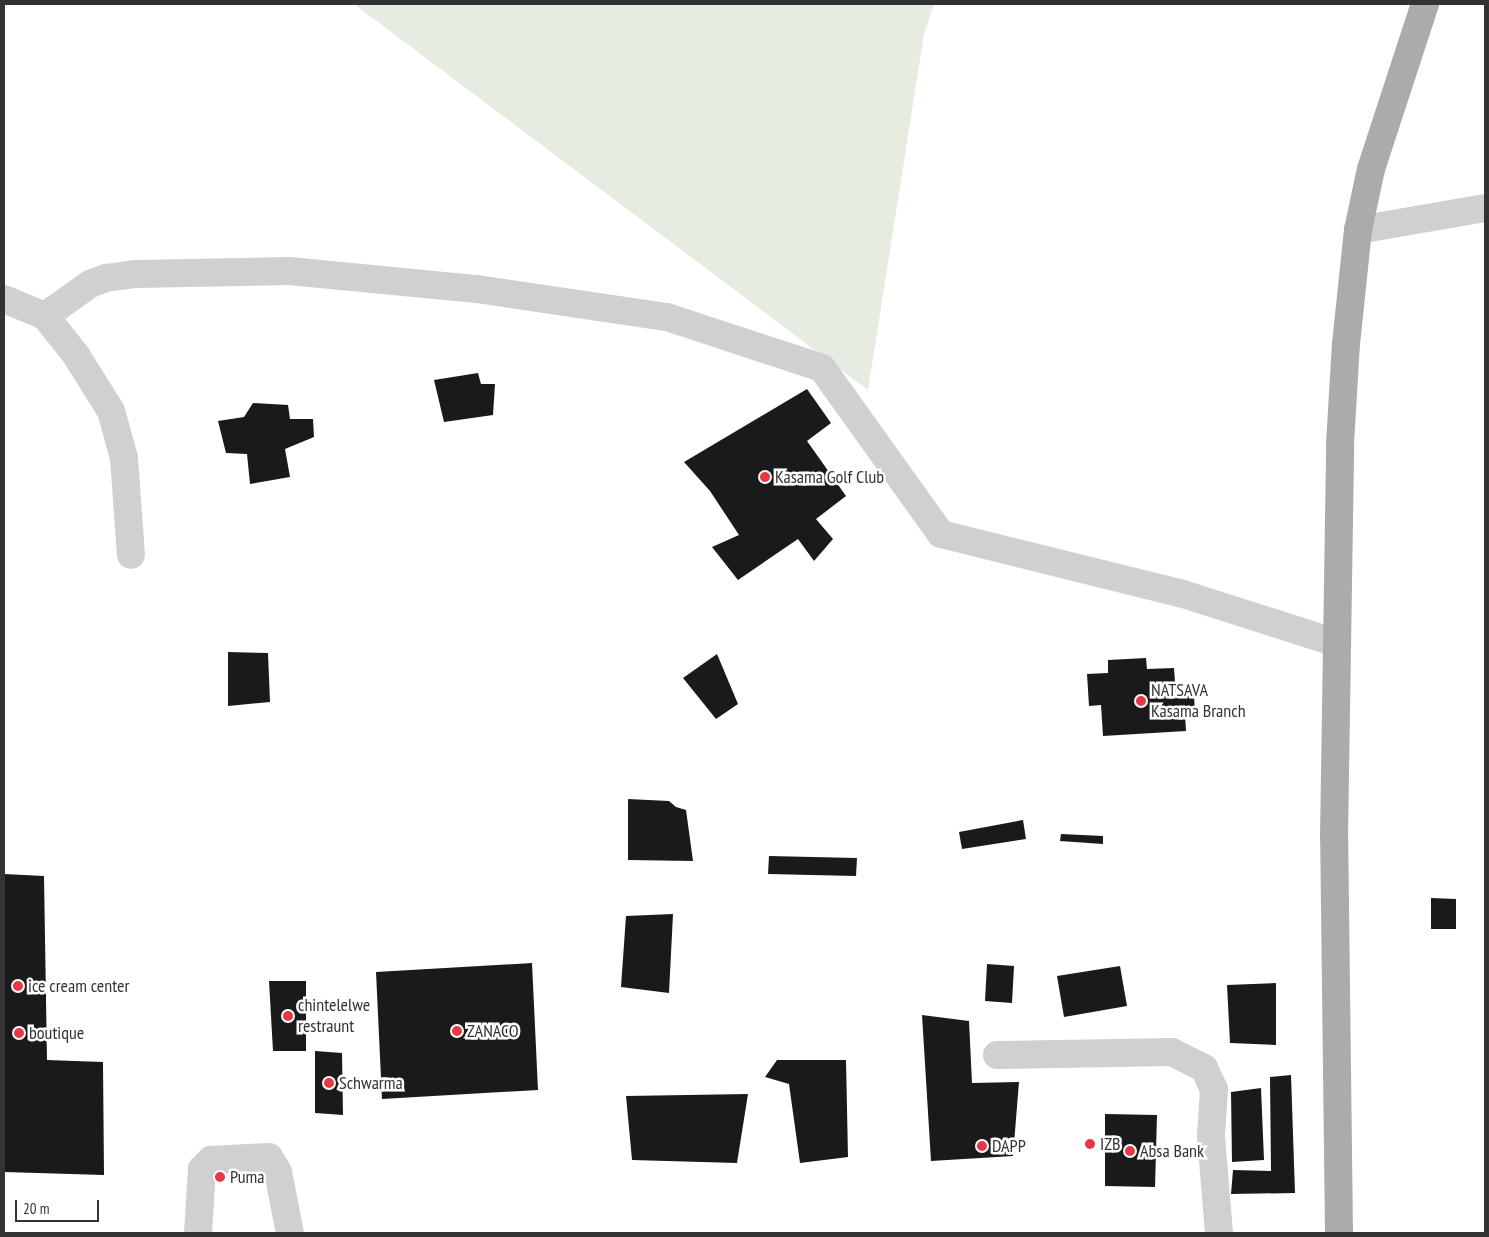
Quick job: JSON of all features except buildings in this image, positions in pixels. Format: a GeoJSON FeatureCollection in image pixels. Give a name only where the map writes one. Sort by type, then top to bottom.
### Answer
{"type":"FeatureCollection","features":[{"type":"Feature","properties":{"kind":"main road"},"geometry":{"type":"LineString","coordinates":[[1339,1233],[1334,838],[1340,444],[1358,230],[1371,169],[1425,4]]}},
{"type":"Feature","properties":{"kind":"street"},"geometry":{"type":"LineString","coordinates":[[1358,230],[1485,208]]}},
{"type":"Feature","properties":{"kind":"street"},"geometry":{"type":"LineString","coordinates":[[45,316],[90,284],[106,278],[136,274],[290,271],[477,289],[667,317],[822,368],[941,534],[1182,594],[1337,643]]}},
{"type":"Feature","properties":{"kind":"street"},"geometry":{"type":"LineString","coordinates":[[4,299],[45,316],[76,355],[111,411],[124,458],[131,555]]}},
{"type":"Feature","properties":{"kind":"street"},"geometry":{"type":"LineString","coordinates":[[997,1055],[1172,1052],[1204,1068],[1214,1089],[1211,1136],[1219,1233]]}},
{"type":"Feature","properties":{"kind":"street"},"geometry":{"type":"LineString","coordinates":[[198,1233],[202,1170],[211,1160],[269,1158],[278,1172],[290,1233]]}},
{"type":"Feature","properties":{"kind":"shaded area"},"geometry":{"type":"Polygon","coordinates":[[[354,4],[934,4],[924,34],[868,390],[354,4]]]}},
{"type":"Feature","properties":{"kind":"place","name":"Kasama Golf Club"},"geometry":{"type":"Point","coordinates":[765,477]}},
{"type":"Feature","properties":{"kind":"place","name":"NATSAVA Kasama Branch"},"geometry":{"type":"Point","coordinates":[1141,701]}},
{"type":"Feature","properties":{"kind":"place","name":"ice cream center"},"geometry":{"type":"Point","coordinates":[18,986]}},
{"type":"Feature","properties":{"kind":"place","name":"chintelelwe restraunt"},"geometry":{"type":"Point","coordinates":[288,1016]}},
{"type":"Feature","properties":{"kind":"place","name":"ZANACO"},"geometry":{"type":"Point","coordinates":[457,1031]}},
{"type":"Feature","properties":{"kind":"place","name":"boutique"},"geometry":{"type":"Point","coordinates":[19,1033]}},
{"type":"Feature","properties":{"kind":"place","name":"Schwarma"},"geometry":{"type":"Point","coordinates":[329,1083]}},
{"type":"Feature","properties":{"kind":"place","name":"IZB"},"geometry":{"type":"Point","coordinates":[1090,1144]}},
{"type":"Feature","properties":{"kind":"place","name":"DAPP"},"geometry":{"type":"Point","coordinates":[982,1146]}},
{"type":"Feature","properties":{"kind":"place","name":"Absa Bank"},"geometry":{"type":"Point","coordinates":[1130,1151]}},
{"type":"Feature","properties":{"kind":"place","name":"Puma"},"geometry":{"type":"Point","coordinates":[220,1177]}}]}
